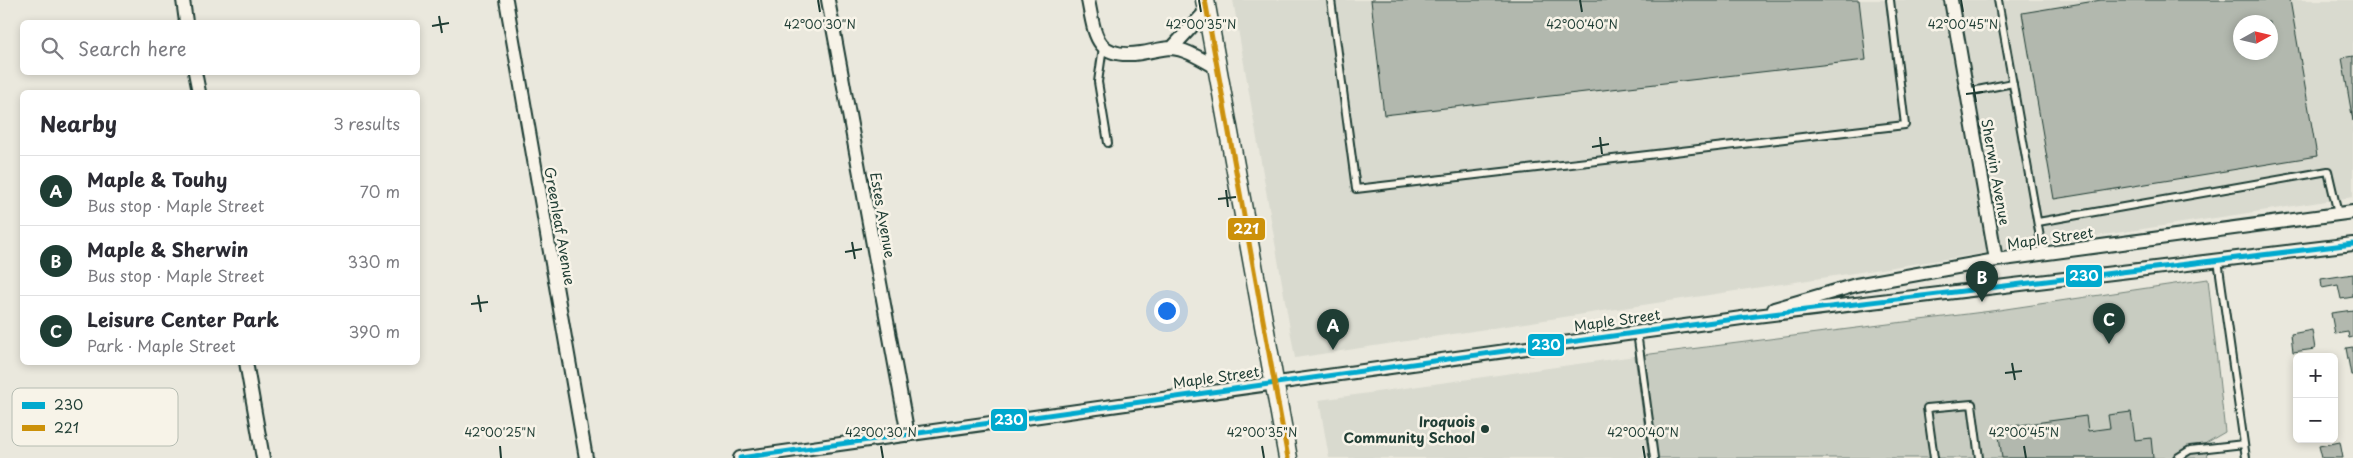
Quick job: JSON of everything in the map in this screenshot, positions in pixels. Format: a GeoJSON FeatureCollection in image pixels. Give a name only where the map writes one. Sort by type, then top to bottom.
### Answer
{"type":"FeatureCollection","features":[{"type":"Feature","properties":{"kind":"main road"},"geometry":{"type":"LineString","coordinates":[[1206,5],[1288,458]]}},
{"type":"Feature","properties":{"kind":"street"},"geometry":{"type":"LineString","coordinates":[[182,0],[186,20]]}},
{"type":"Feature","properties":{"kind":"street","name":"Greenleaf Avenue"},"geometry":{"type":"LineString","coordinates":[[506,0],[586,458]]}},
{"type":"Feature","properties":{"kind":"street","name":"Estes Avenue"},"geometry":{"type":"LineString","coordinates":[[828,0],[908,435]]}},
{"type":"Feature","properties":{"kind":"street"},"geometry":{"type":"LineString","coordinates":[[1088,0],[1096,38],[1110,52],[1130,55],[1172,48],[1192,54],[1218,68]]}},
{"type":"Feature","properties":{"kind":"street","name":"Sherwin Avenue"},"geometry":{"type":"LineString","coordinates":[[1952,0],[1996,260]]}},
{"type":"Feature","properties":{"kind":"street"},"geometry":{"type":"LineString","coordinates":[[1172,48],[1206,5]]}},
{"type":"Feature","properties":{"kind":"street"},"geometry":{"type":"LineString","coordinates":[[196,75],[199,90]]}},
{"type":"Feature","properties":{"kind":"street","name":"Maple Street"},"geometry":{"type":"LineString","coordinates":[[1756,316],[1795,302],[1856,285],[1996,260],[2353,212]]}},
{"type":"Feature","properties":{"kind":"street","name":"Maple Street"},"geometry":{"type":"LineString","coordinates":[[740,458],[781,455],[908,435],[1756,316],[2353,244]]}},
{"type":"Feature","properties":{"kind":"street"},"geometry":{"type":"LineString","coordinates":[[247,365],[263,458]]}},
{"type":"Feature","properties":{"kind":"lane"},"geometry":{"type":"LineString","coordinates":[[1331,0],[1356,189],[1904,125],[1890,0]]}},
{"type":"Feature","properties":{"kind":"lane"},"geometry":{"type":"LineString","coordinates":[[1998,0],[2043,254]]}},
{"type":"Feature","properties":{"kind":"lane"},"geometry":{"type":"LineString","coordinates":[[1103,45],[1098,82],[1108,143]]}},
{"type":"Feature","properties":{"kind":"lane"},"geometry":{"type":"LineString","coordinates":[[1967,92],[2012,83]]}},
{"type":"Feature","properties":{"kind":"lane"},"geometry":{"type":"LineString","coordinates":[[2038,222],[2328,171],[2338,214]]}},
{"type":"Feature","properties":{"kind":"lane"},"geometry":{"type":"LineString","coordinates":[[2218,260],[2246,458]]}},
{"type":"Feature","properties":{"kind":"lane"},"geometry":{"type":"LineString","coordinates":[[1637,332],[1654,458]]}},
{"type":"Feature","properties":{"kind":"lane"},"geometry":{"type":"LineString","coordinates":[[1934,458],[1927,408],[1972,404],[1979,458]]}},
{"type":"Feature","properties":{"kind":"lane"},"geometry":{"type":"LineString","coordinates":[[2177,458],[2190,450],[2244,444]]}},
{"type":"Feature","properties":{"kind":"shaded area"},"geometry":{"type":"Polygon","coordinates":[[[1233,0],[2353,0],[2353,197],[1295,358],[1233,0]]]}},
{"type":"Feature","properties":{"kind":"shaded area"},"geometry":{"type":"Polygon","coordinates":[[[2208,279],[2225,432],[2206,443],[2208,458],[1649,458],[1635,356],[1999,310],[2208,279]]]}},
{"type":"Feature","properties":{"kind":"shaded area","name":"Iroquois Community School"},"geometry":{"type":"Polygon","coordinates":[[[1635,356],[1649,458],[1329,458],[1319,400],[1635,356]]]}},
{"type":"Feature","properties":{"kind":"building"},"geometry":{"type":"Polygon","coordinates":[[[1371,0],[1859,0],[1866,60],[1384,115],[1371,0]]]}},
{"type":"Feature","properties":{"kind":"building"},"geometry":{"type":"Polygon","coordinates":[[[2101,0],[2290,0],[2317,156],[2054,199],[2022,13],[2101,0]]]}},
{"type":"Feature","properties":{"kind":"building"},"geometry":{"type":"Polygon","coordinates":[[[2353,56],[2353,121],[2342,58],[2353,56]]]}},
{"type":"Feature","properties":{"kind":"building"},"geometry":{"type":"Polygon","coordinates":[[[2353,274],[2353,297],[2341,299],[2338,285],[2322,288],[2321,279],[2353,274]]]}},
{"type":"Feature","properties":{"kind":"building"},"geometry":{"type":"Polygon","coordinates":[[[2353,310],[2353,337],[2349,338],[2348,332],[2335,334],[2331,313],[2353,310]]]}},
{"type":"Feature","properties":{"kind":"building"},"geometry":{"type":"Polygon","coordinates":[[[2312,330],[2315,349],[2293,352],[2291,334],[2312,330]]]}},
{"type":"Feature","properties":{"kind":"building"},"geometry":{"type":"Polygon","coordinates":[[[2353,347],[2353,375],[2351,375],[2346,348],[2353,347]]]}},
{"type":"Feature","properties":{"kind":"building"},"geometry":{"type":"Polygon","coordinates":[[[2131,412],[2135,440],[2151,438],[2153,458],[2002,458],[1998,428],[2086,416],[2088,431],[2110,428],[2108,415],[2131,412]]]}},
{"type":"Feature","properties":{"kind":"building"},"geometry":{"type":"Polygon","coordinates":[[[2340,442],[2343,458],[2322,458],[2319,446],[2340,442]]]}},
{"type":"Feature","properties":{"kind":"transit line","name":"221"},"geometry":{"type":"LineString","coordinates":[[1205,0],[1288,458]]}},
{"type":"Feature","properties":{"kind":"transit line","name":"230"},"geometry":{"type":"LineString","coordinates":[[740,458],[1756,316],[2353,244]]}},
{"type":"Feature","properties":{"kind":"place","name":"Maple & Sherwin"},"geometry":{"type":"Point","coordinates":[1982,302]}},
{"type":"Feature","properties":{"kind":"place","name":"Leisure Center Park"},"geometry":{"type":"Point","coordinates":[2109,344]}},
{"type":"Feature","properties":{"kind":"place","name":"Maple & Touhy"},"geometry":{"type":"Point","coordinates":[1333,350]}},
{"type":"Feature","properties":{"kind":"place","name":"Iroquois Community School"},"geometry":{"type":"Point","coordinates":[1485,429]}}]}
